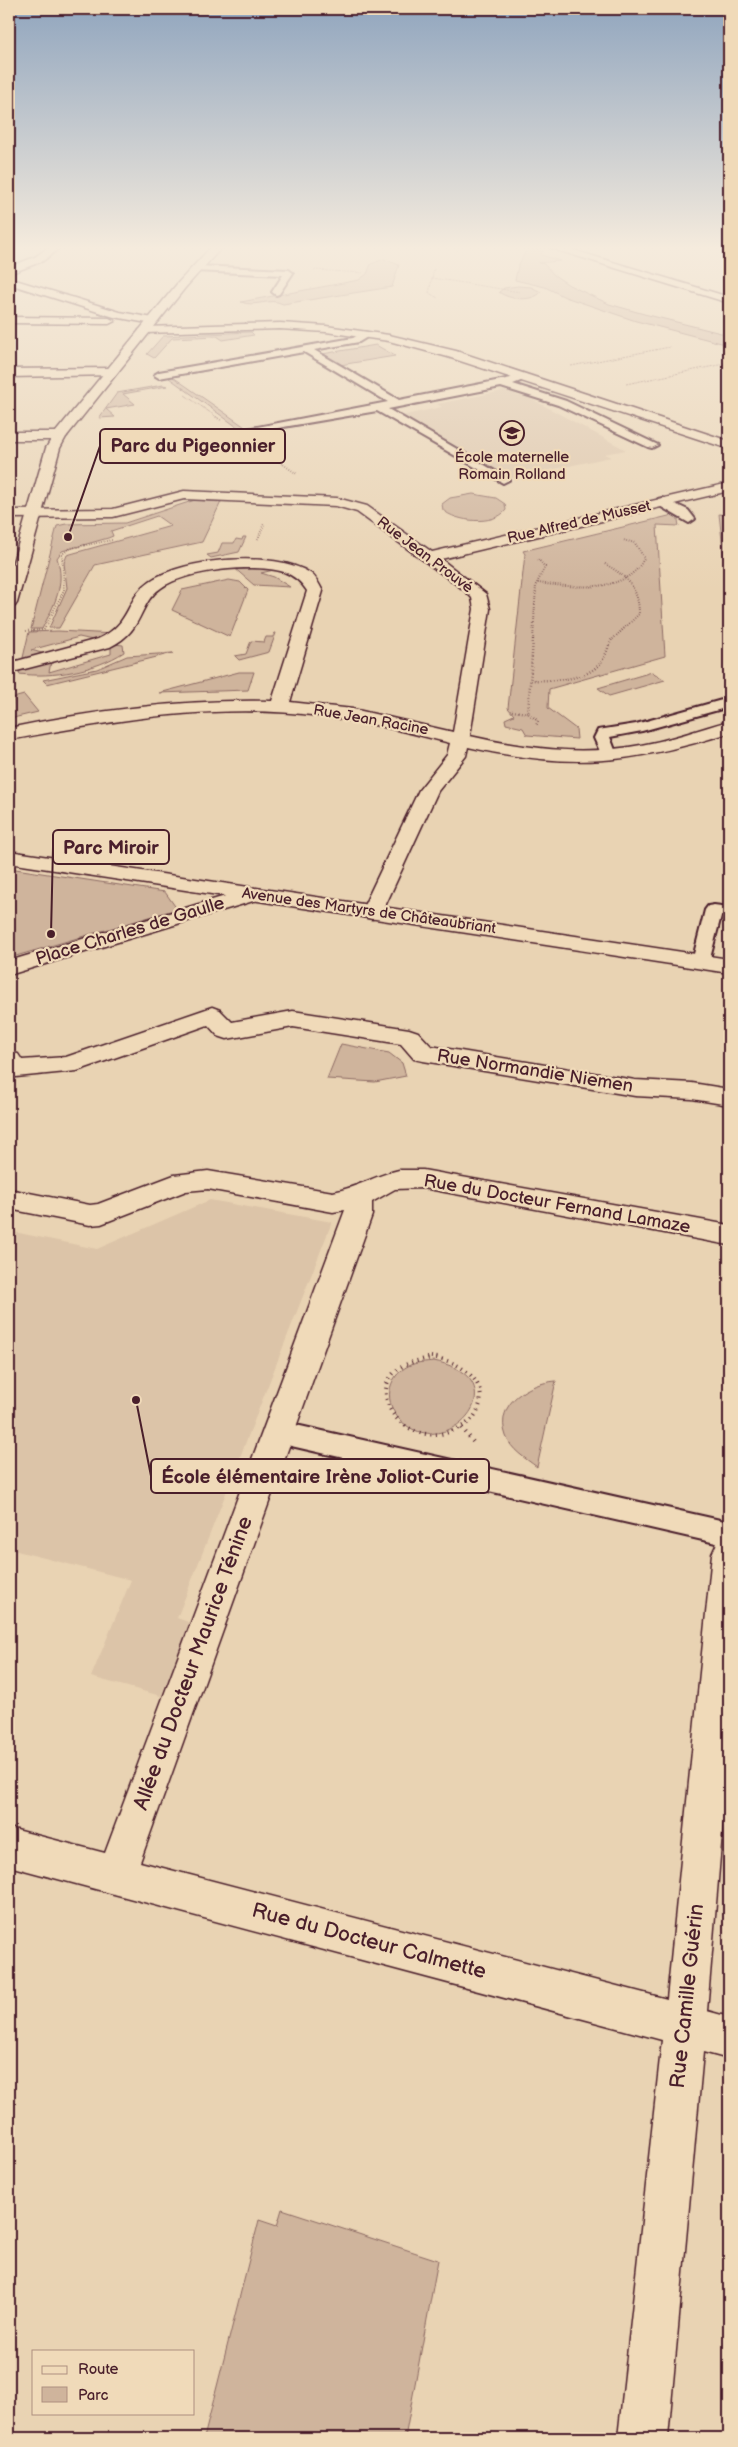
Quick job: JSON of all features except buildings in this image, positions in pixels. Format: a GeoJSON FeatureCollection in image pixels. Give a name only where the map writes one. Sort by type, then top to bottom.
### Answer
{"type":"FeatureCollection","features":[{"type":"Feature","properties":{"kind":"street"},"geometry":{"type":"LineString","coordinates":[[9,603],[53,448],[60,436],[120,361]]}},
{"type":"Feature","properties":{"kind":"street"},"geometry":{"type":"LineString","coordinates":[[472,361],[729,445]]}},
{"type":"Feature","properties":{"kind":"street"},"geometry":{"type":"LineString","coordinates":[[9,373],[111,372]]}},
{"type":"Feature","properties":{"kind":"street"},"geometry":{"type":"LineString","coordinates":[[9,436],[60,436]]}},
{"type":"Feature","properties":{"kind":"street","name":"Rue Alfred de Musset"},"geometry":{"type":"LineString","coordinates":[[430,557],[729,487]]}},
{"type":"Feature","properties":{"kind":"street","name":"Rue Jean Prouvé"},"geometry":{"type":"LineString","coordinates":[[9,514],[113,513],[184,494],[330,500],[362,509],[470,587],[482,603],[461,739],[456,756],[429,790],[372,912]]}},
{"type":"Feature","properties":{"kind":"street"},"geometry":{"type":"LineString","coordinates":[[9,668],[104,643],[119,636],[130,627],[145,595],[164,580],[249,562],[275,565],[297,572],[310,581],[316,591],[279,707]]}},
{"type":"Feature","properties":{"kind":"street","name":"Rue Jean Racine"},"geometry":{"type":"LineString","coordinates":[[9,734],[81,718],[153,709],[202,706],[279,707],[355,715],[497,747],[548,754],[609,756],[647,750],[729,727]]}},
{"type":"Feature","properties":{"kind":"street","name":"Avenue des Martyrs de Châteaubriant"},"geometry":{"type":"LineString","coordinates":[[9,857],[729,966]]}},
{"type":"Feature","properties":{"kind":"street","name":"Place Charles de Gaulle"},"geometry":{"type":"LineString","coordinates":[[9,968],[252,894]]}},
{"type":"Feature","properties":{"kind":"street","name":"Rue Normandie Niemen"},"geometry":{"type":"LineString","coordinates":[[9,1060],[16,1069],[68,1065],[212,1015],[227,1031],[294,1018],[409,1037],[423,1052],[635,1088],[729,1097]]}},
{"type":"Feature","properties":{"kind":"street","name":"Rue du Docteur Fernand Lamaze"},"geometry":{"type":"LineString","coordinates":[[9,1199],[81,1214],[101,1214],[183,1182],[208,1180],[321,1201],[343,1201],[359,1197],[387,1182],[399,1179],[423,1178],[729,1235]]}},
{"type":"Feature","properties":{"kind":"street","name":"Allée du Docteur Maurice Ténine"},"geometry":{"type":"LineString","coordinates":[[116,1875],[358,1215],[359,1197]]}},
{"type":"Feature","properties":{"kind":"street","name":"Rue Camille Guérin"},"geometry":{"type":"LineString","coordinates":[[643,2438],[685,2025],[729,1554]]}},
{"type":"Feature","properties":{"kind":"street","name":"Rue du Docteur Calmette"},"geometry":{"type":"LineString","coordinates":[[9,1847],[729,2038]]}},
{"type":"Feature","properties":{"kind":"lane"},"geometry":{"type":"LineString","coordinates":[[159,375],[237,361]]}},
{"type":"Feature","properties":{"kind":"lane"},"geometry":{"type":"LineString","coordinates":[[326,361],[398,404]]}},
{"type":"Feature","properties":{"kind":"lane"},"geometry":{"type":"LineString","coordinates":[[241,433],[501,384],[522,377]]}},
{"type":"Feature","properties":{"kind":"lane"},"geometry":{"type":"LineString","coordinates":[[501,384],[562,403],[652,444]]}},
{"type":"Feature","properties":{"kind":"lane"},"geometry":{"type":"LineString","coordinates":[[378,407],[503,480]]}},
{"type":"Feature","properties":{"kind":"lane"},"geometry":{"type":"LineString","coordinates":[[662,502],[684,514],[689,519]]}},
{"type":"Feature","properties":{"kind":"lane"},"geometry":{"type":"LineString","coordinates":[[609,756],[602,738],[603,733],[637,728],[729,702]]}},
{"type":"Feature","properties":{"kind":"lane"},"geometry":{"type":"LineString","coordinates":[[701,962],[714,910],[729,912]]}},
{"type":"Feature","properties":{"kind":"lane"},"geometry":{"type":"LineString","coordinates":[[278,1432],[729,1534]]}},
{"type":"Feature","properties":{"kind":"path"},"geometry":{"type":"LineString","coordinates":[[570,366],[594,361]]}},
{"type":"Feature","properties":{"kind":"path"},"geometry":{"type":"LineString","coordinates":[[619,385],[729,363]]}},
{"type":"Feature","properties":{"kind":"path"},"geometry":{"type":"LineString","coordinates":[[249,562],[266,520]]}},
{"type":"Feature","properties":{"kind":"path"},"geometry":{"type":"LineString","coordinates":[[44,630],[64,590],[62,554],[71,548],[94,545],[114,539]]}},
{"type":"Feature","properties":{"kind":"path"},"geometry":{"type":"LineString","coordinates":[[538,582],[589,586],[627,578],[639,570],[644,558],[635,543],[628,540],[619,541]]}},
{"type":"Feature","properties":{"kind":"path"},"geometry":{"type":"LineString","coordinates":[[528,713],[538,582],[544,567],[534,554]]}},
{"type":"Feature","properties":{"kind":"path"},"geometry":{"type":"LineString","coordinates":[[530,680],[553,681],[571,677],[601,662],[610,641],[639,614],[640,595],[627,578],[606,564]]}},
{"type":"Feature","properties":{"kind":"path"},"geometry":{"type":"LineString","coordinates":[[512,711],[528,713],[538,721],[533,728]]}},
{"type":"Feature","properties":{"kind":"path"},"geometry":{"type":"LineString","coordinates":[[431,1357],[447,1359],[461,1365],[472,1375],[479,1387],[481,1400],[478,1412],[470,1422],[458,1431],[444,1435],[412,1432],[390,1414],[385,1401],[386,1388],[391,1375],[415,1359],[431,1357]]}},
{"type":"Feature","properties":{"kind":"shaded area","name":"École maternelle Romain Rolland"},"geometry":{"type":"Polygon","coordinates":[[[508,390],[518,396],[526,396],[626,450],[604,454],[611,457],[508,479],[401,416],[442,407],[437,404],[508,390]]]}},
{"type":"Feature","properties":{"kind":"shaded area"},"geometry":{"type":"Polygon","coordinates":[[[210,1200],[332,1222],[177,1618],[191,1623],[161,1696],[91,1677],[131,1580],[9,1549],[9,1231],[97,1249],[210,1200]]]}},
{"type":"Feature","properties":{"kind":"green space"},"geometry":{"type":"Polygon","coordinates":[[[259,361],[173,377],[248,429],[240,429],[169,378],[173,375],[259,361]]]}},
{"type":"Feature","properties":{"kind":"green space"},"geometry":{"type":"Polygon","coordinates":[[[334,361],[363,361],[340,365],[334,361]]]}},
{"type":"Feature","properties":{"kind":"green space"},"geometry":{"type":"Polygon","coordinates":[[[163,385],[167,386],[123,394],[135,404],[106,409],[115,417],[99,418],[117,393],[163,385]]]}},
{"type":"Feature","properties":{"kind":"green space"},"geometry":{"type":"Polygon","coordinates":[[[473,494],[496,498],[505,504],[506,510],[493,518],[475,520],[457,517],[443,510],[442,504],[450,498],[473,494]]]}},
{"type":"Feature","properties":{"kind":"green space"},"geometry":{"type":"Polygon","coordinates":[[[195,500],[221,502],[202,542],[95,565],[59,628],[49,628],[67,588],[64,563],[67,555],[171,526],[157,516],[111,531],[113,536],[108,538],[62,551],[57,558],[60,577],[54,603],[42,629],[31,629],[57,526],[66,524],[125,523],[195,500]]]}},
{"type":"Feature","properties":{"kind":"green space"},"geometry":{"type":"Polygon","coordinates":[[[677,514],[679,526],[657,525],[665,656],[549,689],[548,708],[576,729],[577,739],[527,735],[523,728],[506,724],[505,719],[514,715],[508,708],[525,554],[523,551],[677,514]]]}},
{"type":"Feature","properties":{"kind":"green space"},"geometry":{"type":"Polygon","coordinates":[[[719,514],[724,515],[729,560],[724,558],[719,514]]]}},
{"type":"Feature","properties":{"kind":"green space"},"geometry":{"type":"Polygon","coordinates":[[[243,537],[246,537],[239,552],[211,558],[207,555],[218,553],[222,543],[234,543],[236,539],[242,540],[243,537]]]}},
{"type":"Feature","properties":{"kind":"green space"},"geometry":{"type":"Polygon","coordinates":[[[233,567],[278,569],[261,573],[274,577],[290,587],[254,585],[233,567]]]}},
{"type":"Feature","properties":{"kind":"green space"},"geometry":{"type":"Polygon","coordinates":[[[229,580],[240,582],[248,590],[230,637],[172,610],[182,590],[229,580]]]}},
{"type":"Feature","properties":{"kind":"green space"},"geometry":{"type":"Polygon","coordinates":[[[58,631],[114,634],[97,641],[79,637],[31,650],[49,655],[22,662],[29,632],[58,631]]]}},
{"type":"Feature","properties":{"kind":"green space"},"geometry":{"type":"Polygon","coordinates":[[[274,633],[276,633],[269,652],[239,660],[235,656],[246,654],[251,641],[264,642],[266,637],[273,637],[274,633]]]}},
{"type":"Feature","properties":{"kind":"green space"},"geometry":{"type":"Polygon","coordinates":[[[111,645],[123,645],[124,652],[100,664],[60,674],[19,674],[20,670],[51,662],[49,672],[111,654],[111,645]]]}},
{"type":"Feature","properties":{"kind":"green space"},"geometry":{"type":"Polygon","coordinates":[[[173,653],[47,684],[43,680],[97,669],[127,656],[173,653]]]}},
{"type":"Feature","properties":{"kind":"green space"},"geometry":{"type":"Polygon","coordinates":[[[239,672],[254,672],[248,690],[159,693],[239,672]]]}},
{"type":"Feature","properties":{"kind":"green space"},"geometry":{"type":"Polygon","coordinates":[[[652,672],[665,680],[609,696],[598,688],[652,672]]]}},
{"type":"Feature","properties":{"kind":"green space"},"geometry":{"type":"Polygon","coordinates":[[[24,695],[38,712],[9,719],[13,698],[24,695]]]}},
{"type":"Feature","properties":{"kind":"green space"},"geometry":{"type":"Polygon","coordinates":[[[9,868],[165,892],[177,909],[9,958],[9,868]]]}},
{"type":"Feature","properties":{"kind":"green space"},"geometry":{"type":"Polygon","coordinates":[[[341,1044],[389,1053],[402,1063],[406,1076],[375,1082],[327,1079],[341,1044]]]}},
{"type":"Feature","properties":{"kind":"green space"},"geometry":{"type":"Polygon","coordinates":[[[434,1361],[460,1371],[473,1385],[475,1400],[468,1415],[455,1427],[437,1433],[418,1431],[400,1420],[391,1406],[390,1399],[392,1384],[395,1377],[401,1371],[408,1366],[434,1361]]]}},
{"type":"Feature","properties":{"kind":"green space"},"geometry":{"type":"Polygon","coordinates":[[[556,1381],[537,1467],[519,1453],[508,1441],[504,1424],[505,1414],[509,1405],[525,1391],[535,1386],[556,1381]]]}},
{"type":"Feature","properties":{"kind":"green space"},"geometry":{"type":"Polygon","coordinates":[[[282,2209],[438,2260],[405,2438],[204,2438],[259,2220],[277,2226],[282,2209]]]}},
{"type":"Feature","properties":{"kind":"place","name":"École maternelle Romain Rolland"},"geometry":{"type":"Point","coordinates":[512,433]}},
{"type":"Feature","properties":{"kind":"place","name":"Parc du Pigeonnier"},"geometry":{"type":"Point","coordinates":[68,537]}},
{"type":"Feature","properties":{"kind":"place","name":"Parc Miroir"},"geometry":{"type":"Point","coordinates":[51,934]}},
{"type":"Feature","properties":{"kind":"place","name":"École élémentaire Irène Joliot-Curie"},"geometry":{"type":"Point","coordinates":[136,1400]}}]}
